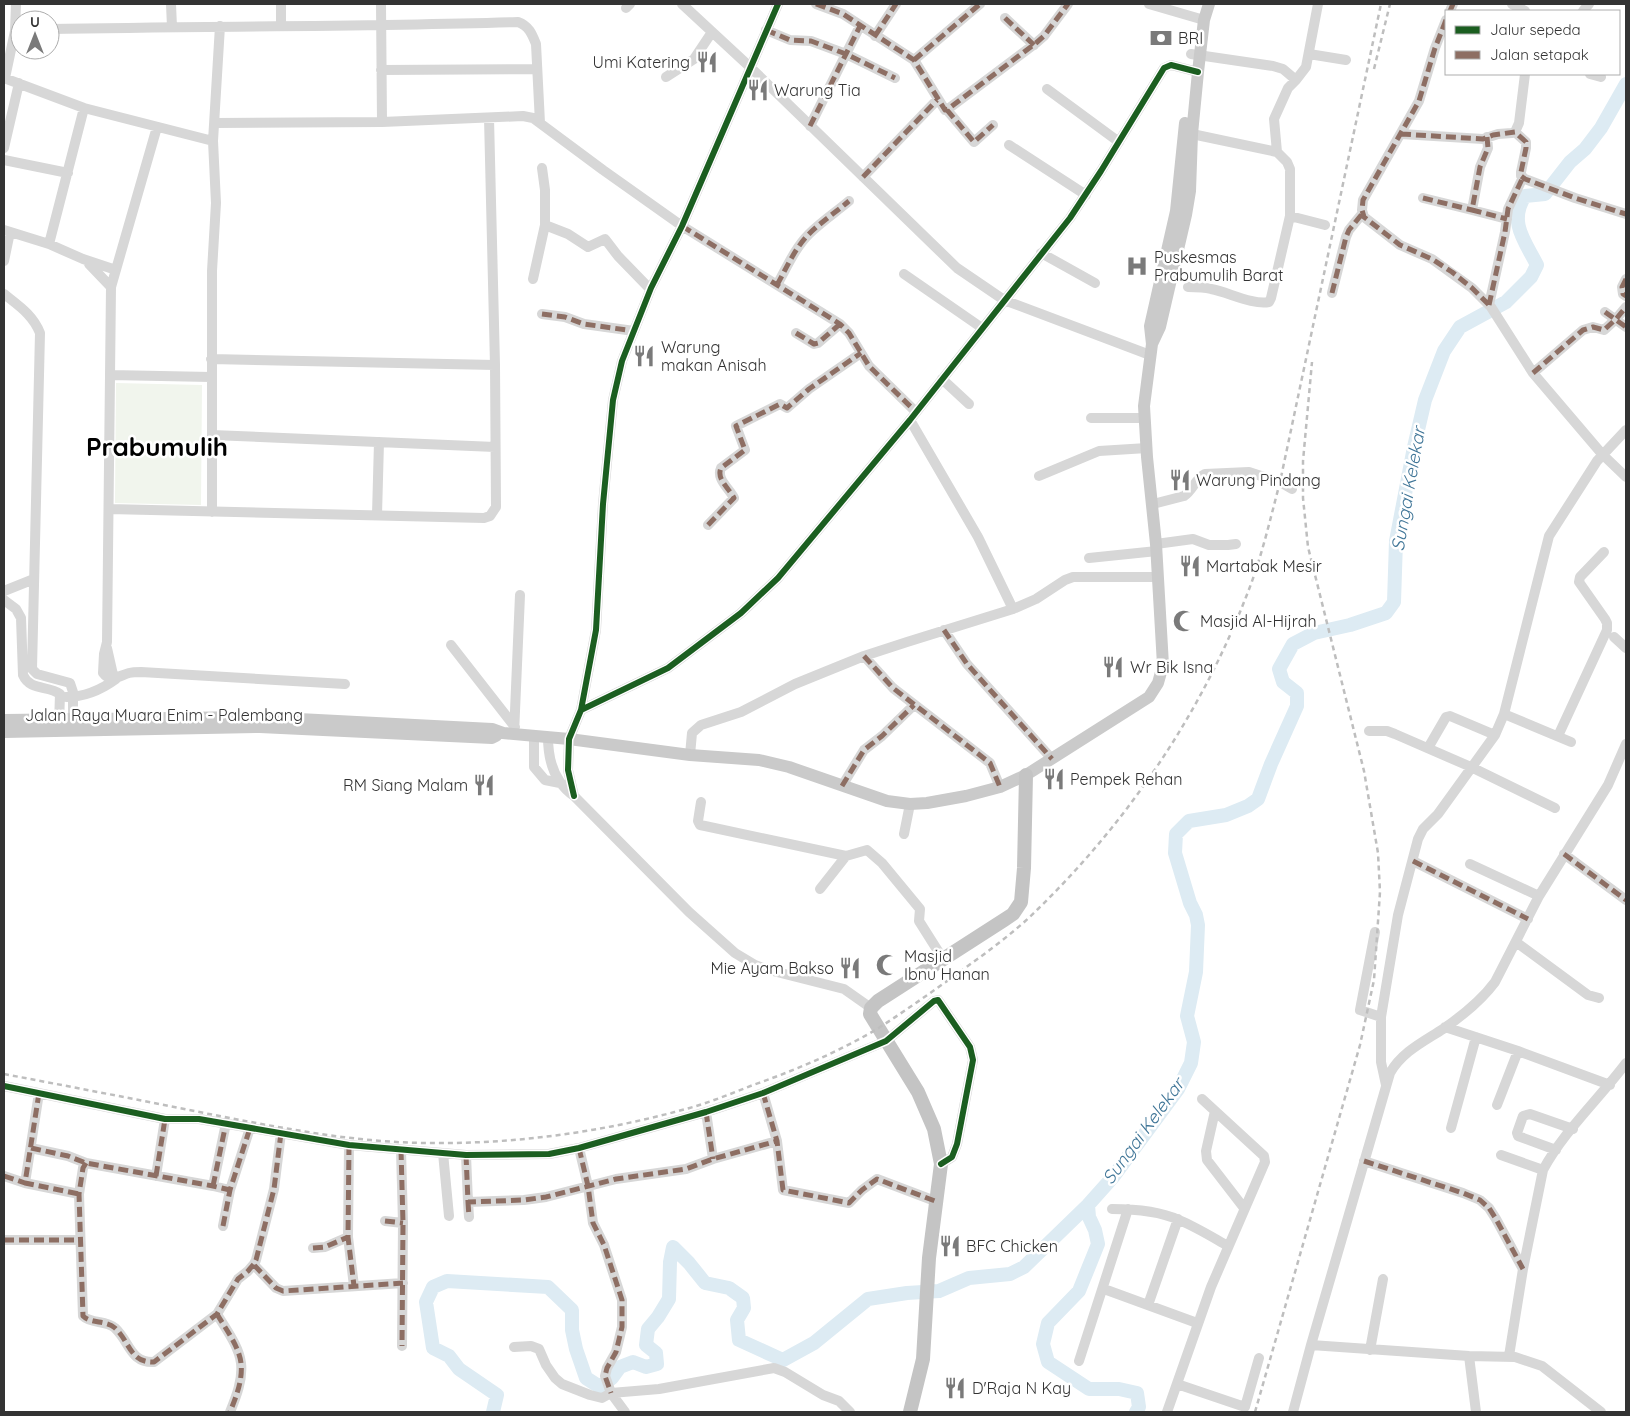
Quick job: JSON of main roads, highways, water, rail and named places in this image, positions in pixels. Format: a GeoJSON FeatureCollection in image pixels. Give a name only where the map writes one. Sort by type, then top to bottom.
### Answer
{"type":"FeatureCollection","features":[{"type":"Feature","properties":{"kind":"highway"},"geometry":{"type":"LineString","coordinates":[[914,1409],[923,1359],[927,1283],[935,1201],[941,1164],[934,1129],[918,1092],[870,1014],[871,1008],[1013,914],[1021,902],[1024,868],[1026,775]]}},
{"type":"Feature","properties":{"kind":"main road","name":"Jalan Raya Muara Enim - Palembang"},"geometry":{"type":"LineString","coordinates":[[4,732],[73,725],[260,727],[492,738],[510,732],[690,755],[759,760],[789,767],[887,801],[910,804],[966,796],[1000,787],[1026,775],[1149,697],[1155,690],[1163,665],[1145,396],[1151,350],[1160,327],[1190,192],[1188,135],[1200,4]]}},
{"type":"Feature","properties":{"kind":"main road","name":"Jalan Raya Muara Enim - Palembang"},"geometry":{"type":"LineString","coordinates":[[1200,19],[1209,4]]}},
{"type":"Feature","properties":{"kind":"main road","name":"Jalan Raya Muara Enim - Palembang"},"geometry":{"type":"LineString","coordinates":[[4,720],[58,726]]}},
{"type":"Feature","properties":{"kind":"waterway","name":"Sungai Kelekar"},"geometry":{"type":"LineString","coordinates":[[493,1412],[497,1395],[459,1369],[449,1356],[433,1348],[426,1302],[433,1287],[447,1281],[548,1287],[572,1310],[572,1330],[586,1378],[600,1387],[612,1378],[620,1367],[633,1362],[646,1367],[657,1364],[656,1353],[646,1345],[648,1329],[669,1299],[670,1262],[673,1247],[705,1283],[729,1288],[743,1298],[744,1308],[737,1320],[739,1340],[783,1360],[814,1343],[868,1299],[907,1293],[939,1291],[969,1278],[1010,1274],[1024,1267],[1088,1205],[1113,1177],[1178,1089],[1191,1063],[1194,1042],[1187,1016],[1196,972],[1198,925],[1175,853],[1176,834],[1189,821],[1226,815],[1248,806],[1258,799],[1271,764],[1297,706],[1297,693],[1283,682],[1279,669],[1293,644],[1314,633],[1350,625],[1386,613],[1394,602],[1396,541],[1414,447],[1425,400],[1444,351],[1460,327],[1506,302],[1531,277],[1537,265],[1520,231],[1518,223],[1520,205],[1525,196],[1545,194],[1570,162],[1585,149],[1601,128],[1626,84]]}},
{"type":"Feature","properties":{"kind":"waterway"},"geometry":{"type":"LineString","coordinates":[[1088,1205],[1089,1217],[1095,1230],[1098,1244],[1079,1291],[1048,1323],[1043,1344],[1048,1362],[1089,1389],[1119,1389],[1137,1393],[1139,1407],[1136,1412]]}},
{"type":"Feature","properties":{"kind":"railway"},"geometry":{"type":"LineString","coordinates":[[4,1074],[347,1138],[403,1142],[464,1143],[564,1134],[629,1123],[693,1107],[801,1067],[877,1029],[996,946],[1028,919],[1071,875],[1131,803],[1184,724],[1207,683],[1228,641],[1246,597],[1261,554],[1280,482],[1381,4]]}},
{"type":"Feature","properties":{"kind":"railway"},"geometry":{"type":"LineString","coordinates":[[1374,69],[1390,4]]}},
{"type":"Feature","properties":{"kind":"railway"},"geometry":{"type":"LineString","coordinates":[[1255,1412],[1360,1045],[1374,980],[1380,892],[1378,853],[1364,771],[1308,547],[1303,498],[1303,461],[1312,362]]}},
{"type":"Feature","properties":{"kind":"place","name":"BRI"},"geometry":{"type":"Point","coordinates":[1161,38]}},
{"type":"Feature","properties":{"kind":"place","name":"Umi Katering"},"geometry":{"type":"Point","coordinates":[707,62]}},
{"type":"Feature","properties":{"kind":"place","name":"Warung Tia"},"geometry":{"type":"Point","coordinates":[758,90]}},
{"type":"Feature","properties":{"kind":"place","name":"Puskesmas Prabumulih Barat"},"geometry":{"type":"Point","coordinates":[1137,266]}},
{"type":"Feature","properties":{"kind":"place","name":"Warung makan Anisah"},"geometry":{"type":"Point","coordinates":[644,356]}},
{"type":"Feature","properties":{"kind":"place","name":"Warung Pindang"},"geometry":{"type":"Point","coordinates":[1180,480]}},
{"type":"Feature","properties":{"kind":"place","name":"Martabak Mesir"},"geometry":{"type":"Point","coordinates":[1190,566]}},
{"type":"Feature","properties":{"kind":"place","name":"Masjid Al-Hijrah"},"geometry":{"type":"Point","coordinates":[1184,621]}},
{"type":"Feature","properties":{"kind":"place","name":"Wr Bik Isna"},"geometry":{"type":"Point","coordinates":[1113,667]}},
{"type":"Feature","properties":{"kind":"place","name":"Pempek Rehan"},"geometry":{"type":"Point","coordinates":[1054,779]}},
{"type":"Feature","properties":{"kind":"place","name":"RM Siang Malam"},"geometry":{"type":"Point","coordinates":[484,785]}},
{"type":"Feature","properties":{"kind":"place","name":"Masjid Ibnu Hanan"},"geometry":{"type":"Point","coordinates":[887,965]}},
{"type":"Feature","properties":{"kind":"place","name":"Mie Ayam Bakso"},"geometry":{"type":"Point","coordinates":[850,968]}},
{"type":"Feature","properties":{"kind":"place","name":"BFC Chicken"},"geometry":{"type":"Point","coordinates":[950,1246]}},
{"type":"Feature","properties":{"kind":"place","name":"D'Raja N Kay"},"geometry":{"type":"Point","coordinates":[955,1388]}},
{"type":"Feature","properties":{"kind":"district","name":"Prabumulih"},"geometry":{"type":"Point","coordinates":[157,446]}}]}
